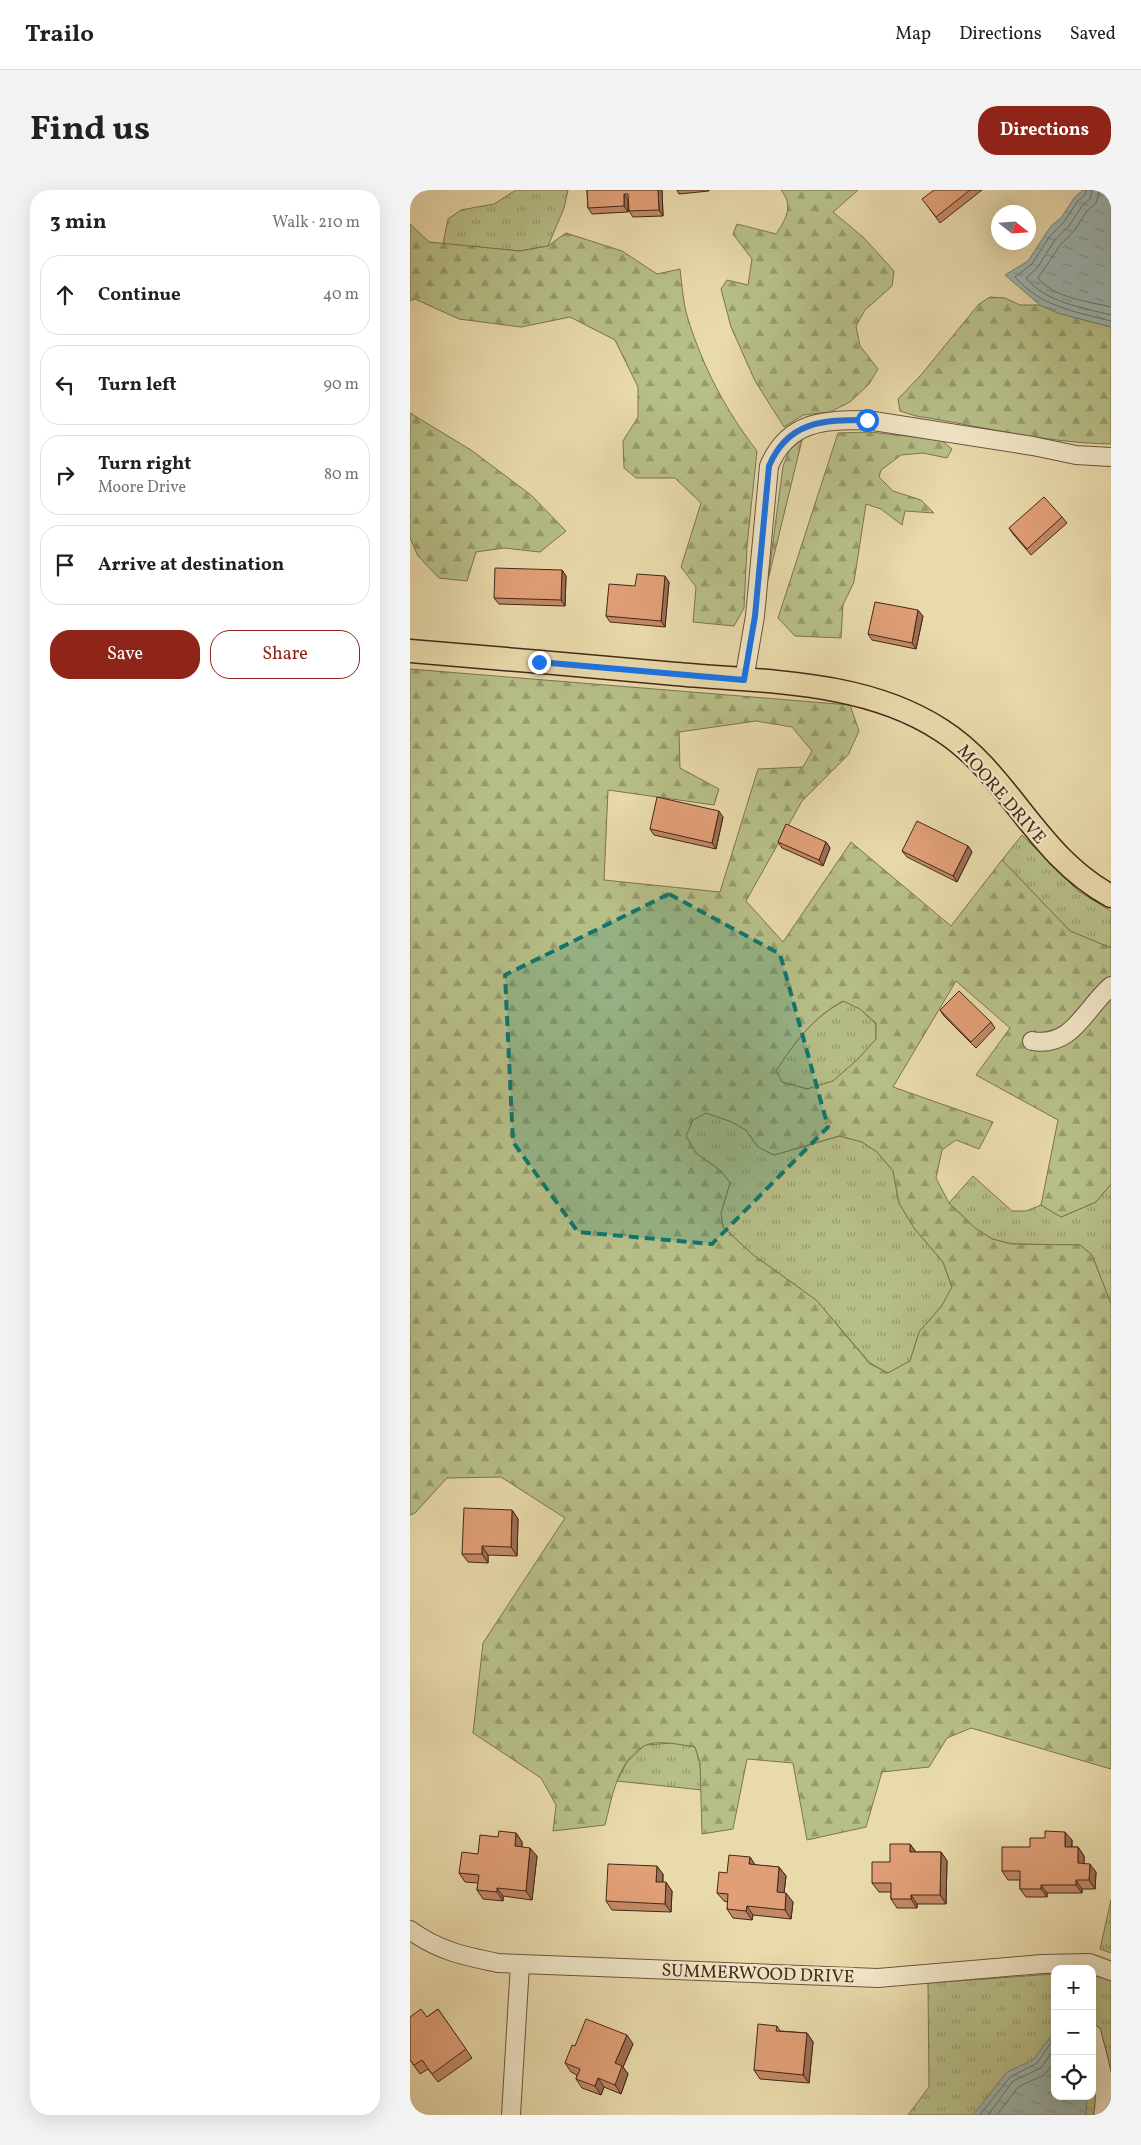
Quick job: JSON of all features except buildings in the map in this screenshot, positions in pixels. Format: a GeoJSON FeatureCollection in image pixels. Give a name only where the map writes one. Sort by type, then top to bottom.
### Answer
{"type":"FeatureCollection","features":[{"type":"Feature","properties":{"kind":"main road","name":"MOORE DRIVE"},"geometry":{"type":"LineString","coordinates":[[410,651],[744,680],[858,694],[888,702],[916,714],[943,731],[967,750],[985,768],[1051,849],[1074,871],[1111,896]]}},
{"type":"Feature","properties":{"kind":"street"},"geometry":{"type":"LineString","coordinates":[[744,680],[755,616],[769,466],[775,452],[783,441],[798,430],[812,424],[843,420],[867,420],[975,436],[1076,455],[1111,457]]}},
{"type":"Feature","properties":{"kind":"street"},"geometry":{"type":"LineString","coordinates":[[1032,1041],[1052,1041],[1065,1036],[1074,1029],[1111,986]]}},
{"type":"Feature","properties":{"kind":"street","name":"SUMMERWOOD DRIVE"},"geometry":{"type":"LineString","coordinates":[[410,1930],[428,1943],[453,1954],[498,1963],[878,1978],[1042,1964],[1089,1964],[1111,1971]]}},
{"type":"Feature","properties":{"kind":"street"},"geometry":{"type":"LineString","coordinates":[[511,2115],[520,1964]]}},
{"type":"Feature","properties":{"kind":"street"},"geometry":{"type":"LineString","coordinates":[[1096,2053],[1105,2099],[1102,2115]]}},
{"type":"Feature","properties":{"kind":"highlighted area"},"geometry":{"type":"Polygon","coordinates":[[[669,894],[780,954],[828,1127],[712,1244],[578,1232],[513,1142],[505,975],[669,894]]]}},
{"type":"Feature","properties":{"kind":"green space"},"geometry":{"type":"Polygon","coordinates":[[[516,190],[568,190],[564,208],[548,246],[520,251],[443,244],[448,219],[461,210],[494,204],[516,190]]]}},
{"type":"Feature","properties":{"kind":"green space"},"geometry":{"type":"Polygon","coordinates":[[[781,190],[858,190],[833,212],[864,238],[894,271],[892,286],[865,310],[856,326],[860,346],[878,369],[869,384],[850,402],[830,412],[803,415],[784,427],[755,381],[731,327],[721,289],[727,280],[748,285],[752,259],[733,234],[737,224],[776,234],[783,223],[788,207],[781,190]]]}},
{"type":"Feature","properties":{"kind":"green space"},"geometry":{"type":"Polygon","coordinates":[[[410,224],[429,242],[520,251],[548,246],[566,233],[622,251],[657,274],[680,269],[686,313],[708,371],[735,420],[757,451],[747,546],[744,608],[734,626],[693,622],[696,587],[681,567],[701,503],[675,478],[636,478],[624,468],[623,441],[638,417],[638,387],[615,340],[570,317],[521,327],[459,319],[415,299],[410,301],[410,224]]]}},
{"type":"Feature","properties":{"kind":"green space"},"geometry":{"type":"Polygon","coordinates":[[[990,297],[1005,298],[1020,305],[1040,305],[1058,313],[1111,327],[1111,444],[1062,441],[916,416],[900,411],[898,399],[921,375],[979,304],[990,297]]]}},
{"type":"Feature","properties":{"kind":"green space"},"geometry":{"type":"Polygon","coordinates":[[[410,413],[471,450],[531,495],[566,531],[540,552],[504,548],[476,552],[467,581],[439,578],[418,556],[410,538],[410,413]]]}},
{"type":"Feature","properties":{"kind":"green space"},"geometry":{"type":"Polygon","coordinates":[[[870,432],[941,440],[952,449],[947,458],[923,453],[901,455],[881,470],[879,477],[893,491],[921,500],[934,513],[905,511],[902,525],[881,509],[866,504],[854,582],[843,605],[841,638],[795,636],[778,618],[838,433],[870,432]]]}},
{"type":"Feature","properties":{"kind":"green space"},"geometry":{"type":"Polygon","coordinates":[[[802,440],[768,580],[783,466],[790,449],[802,440]]]}},
{"type":"Feature","properties":{"kind":"green space"},"geometry":{"type":"Polygon","coordinates":[[[410,669],[850,705],[859,731],[848,755],[802,801],[746,901],[783,942],[851,842],[951,926],[1002,860],[1070,931],[1111,948],[1111,1184],[1096,1202],[1061,1217],[1041,1205],[1058,1120],[976,1075],[1010,1028],[956,981],[893,1087],[993,1122],[979,1149],[956,1140],[942,1150],[936,1178],[949,1203],[975,1228],[992,1239],[1012,1244],[1080,1245],[1092,1255],[1111,1304],[1111,1769],[971,1728],[947,1738],[929,1767],[882,1772],[866,1827],[807,1840],[793,1763],[747,1759],[733,1829],[702,1834],[700,1763],[695,1747],[655,1743],[644,1746],[627,1761],[613,1792],[605,1825],[553,1831],[556,1805],[541,1778],[473,1733],[483,1643],[565,1518],[501,1477],[447,1478],[415,1513],[410,1515],[410,669]],[[756,721],[679,732],[680,768],[719,789],[714,805],[608,790],[604,880],[720,892],[758,769],[803,767],[812,751],[792,727],[756,721]],[[843,1001],[832,1007],[813,1023],[797,1041],[776,1071],[782,1082],[807,1089],[833,1081],[858,1059],[876,1039],[876,1023],[860,1009],[843,1001]],[[706,1113],[693,1120],[686,1136],[696,1153],[721,1171],[730,1183],[721,1213],[723,1227],[752,1254],[816,1300],[870,1364],[888,1373],[910,1361],[919,1332],[941,1307],[952,1287],[943,1262],[914,1228],[899,1203],[893,1171],[877,1152],[862,1142],[839,1136],[774,1155],[758,1147],[746,1130],[732,1122],[706,1113]]]}},
{"type":"Feature","properties":{"kind":"green space"},"geometry":{"type":"Polygon","coordinates":[[[1022,835],[1078,891],[1111,911],[1111,948],[1070,931],[1002,860],[1022,835]]]}},
{"type":"Feature","properties":{"kind":"green space"},"geometry":{"type":"Polygon","coordinates":[[[844,1001],[860,1009],[876,1024],[876,1039],[858,1059],[833,1081],[807,1089],[782,1082],[776,1071],[790,1050],[814,1023],[833,1007],[844,1001]]]}},
{"type":"Feature","properties":{"kind":"green space"},"geometry":{"type":"Polygon","coordinates":[[[706,1113],[732,1122],[746,1130],[758,1147],[774,1155],[840,1136],[862,1142],[877,1152],[893,1171],[899,1203],[914,1228],[943,1262],[952,1288],[941,1307],[919,1332],[910,1361],[888,1373],[870,1363],[816,1300],[752,1254],[723,1227],[721,1213],[730,1183],[721,1171],[696,1153],[686,1136],[693,1120],[706,1113]]]}},
{"type":"Feature","properties":{"kind":"green space"},"geometry":{"type":"Polygon","coordinates":[[[973,1176],[1012,1211],[1026,1211],[1041,1205],[1061,1217],[1096,1202],[1111,1184],[1111,1304],[1092,1255],[1080,1245],[1012,1244],[992,1239],[975,1228],[949,1203],[973,1176]]]}},
{"type":"Feature","properties":{"kind":"green space"},"geometry":{"type":"Polygon","coordinates":[[[673,1743],[695,1747],[700,1763],[702,1790],[617,1781],[627,1762],[645,1745],[673,1743]]]}},
{"type":"Feature","properties":{"kind":"green space"},"geometry":{"type":"Polygon","coordinates":[[[1111,1900],[1111,1953],[1100,1949],[1111,1900]]]}},
{"type":"Feature","properties":{"kind":"green space"},"geometry":{"type":"Polygon","coordinates":[[[1051,1974],[1051,2100],[1096,2100],[1096,1975],[1111,1979],[1111,2115],[908,2115],[929,2087],[928,1983],[1051,1974]]]}},
{"type":"Feature","properties":{"kind":"water"},"geometry":{"type":"Polygon","coordinates":[[[1083,190],[1111,190],[1111,327],[1058,313],[1040,305],[1005,275],[1028,261],[1051,226],[1061,218],[1074,198],[1083,190]]]}},
{"type":"Feature","properties":{"kind":"water"},"geometry":{"type":"Polygon","coordinates":[[[1051,2036],[1051,2100],[1087,2100],[1086,2115],[973,2115],[1007,2072],[1033,2060],[1051,2036]]]}},
{"type":"Feature","properties":{"kind":"route"},"geometry":{"type":"LineString","coordinates":[[539,662],[744,680],[755,616],[769,466],[775,452],[783,441],[798,430],[812,424],[843,420],[867,420]]}}]}
